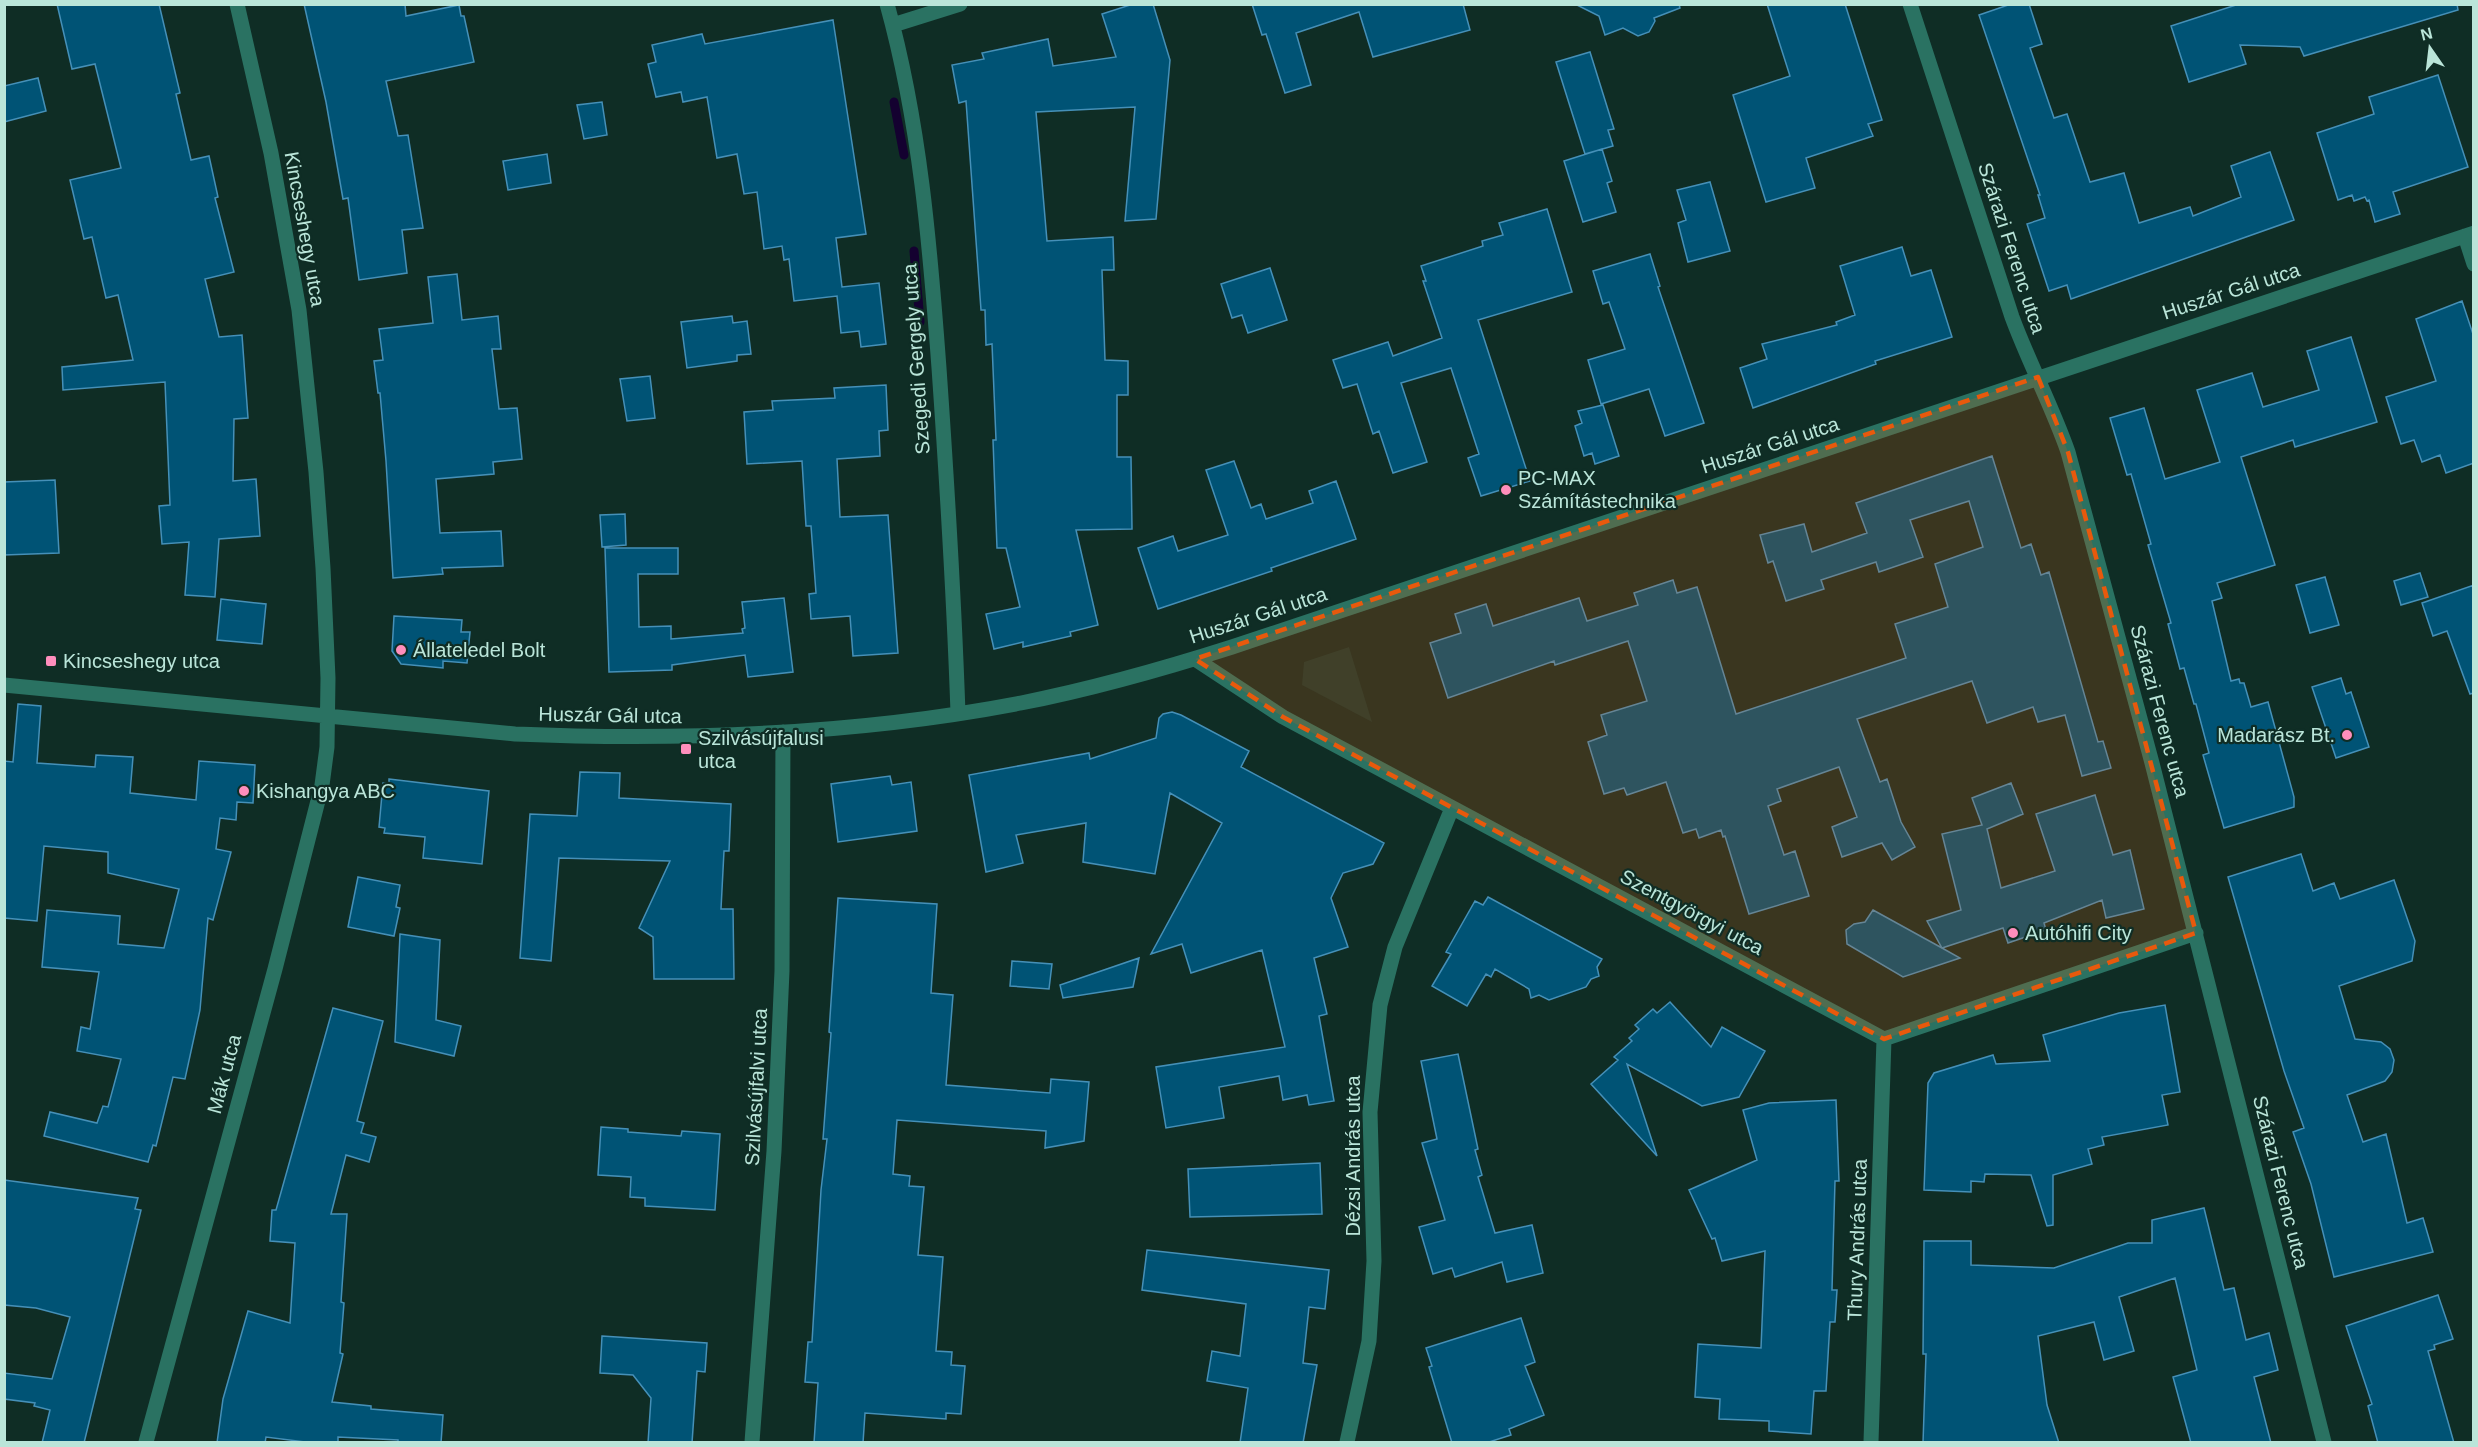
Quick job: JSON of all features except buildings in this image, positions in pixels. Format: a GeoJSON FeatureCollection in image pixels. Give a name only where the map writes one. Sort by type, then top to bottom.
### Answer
{"type":"FeatureCollection","features":[{"type":"Feature","properties":{"kind":"street","name":"Kincseshegy utca"},"geometry":{"type":"LineString","coordinates":[[237,4],[271,153],[299,310],[316,472],[326,634],[327,715]]}},
{"type":"Feature","properties":{"kind":"street","name":"Szegedi Gergely utca"},"geometry":{"type":"LineString","coordinates":[[887,4],[907,83],[922,175],[927,224],[949,526],[958,713]]}},
{"type":"Feature","properties":{"kind":"street"},"geometry":{"type":"LineString","coordinates":[[893,25],[960,4]]}},
{"type":"Feature","properties":{"kind":"street","name":"Szárazi Ferenc utca"},"geometry":{"type":"LineString","coordinates":[[1910,4],[2012,317],[2056,418],[2068,452],[2196,933],[2324,1443]]}},
{"type":"Feature","properties":{"kind":"street","name":"Huszár Gál utca"},"geometry":{"type":"LineString","coordinates":[[4,685],[515,734],[599,738],[676,738],[849,727],[958,713],[1049,697],[1195,659],[2469,234]]}},
{"type":"Feature","properties":{"kind":"street"},"geometry":{"type":"LineString","coordinates":[[2469,234],[2474,264]]}},
{"type":"Feature","properties":{"kind":"street","name":"Szentgyörgyi utca"},"geometry":{"type":"LineString","coordinates":[[1195,659],[1283,717],[1884,1039]]}},
{"type":"Feature","properties":{"kind":"street","name":"Mák utca"},"geometry":{"type":"LineString","coordinates":[[146,1443],[322,785],[326,767],[327,715]]}},
{"type":"Feature","properties":{"kind":"street","name":"Szilvásújfalvi utca"},"geometry":{"type":"LineString","coordinates":[[752,1443],[774,1151],[782,971],[783,732]]}},
{"type":"Feature","properties":{"kind":"street","name":"Dézsi András utca"},"geometry":{"type":"LineString","coordinates":[[1347,1443],[1369,1341],[1374,1261],[1370,1112],[1380,1005],[1401,930],[1452,808]]}},
{"type":"Feature","properties":{"kind":"street"},"geometry":{"type":"LineString","coordinates":[[1884,1039],[2196,933]]}},
{"type":"Feature","properties":{"kind":"street","name":"Thury András utca"},"geometry":{"type":"LineString","coordinates":[[1871,1443],[1884,1039]]}},
{"type":"Feature","properties":{"kind":"highlighted area"},"geometry":{"type":"Polygon","coordinates":[[[2038,377],[2068,452],[2196,933],[1884,1039],[1283,717],[1195,659],[1232,647],[2038,377]]]}},
{"type":"Feature","properties":{"kind":"shaded area"},"geometry":{"type":"Polygon","coordinates":[[[1349,647],[1372,722],[1302,685],[1304,662],[1349,647]]]}},
{"type":"Feature","properties":{"kind":"waterway"},"geometry":{"type":"LineString","coordinates":[[894,102],[904,155]]}},
{"type":"Feature","properties":{"kind":"waterway"},"geometry":{"type":"LineString","coordinates":[[914,251],[920,322]]}},
{"type":"Feature","properties":{"kind":"place","name":"PC-MAX Számítástechnika"},"geometry":{"type":"Point","coordinates":[1506,490]}},
{"type":"Feature","properties":{"kind":"place","name":"Állateledel Bolt"},"geometry":{"type":"Point","coordinates":[401,650]}},
{"type":"Feature","properties":{"kind":"place","name":"Kincseshegy utca"},"geometry":{"type":"Point","coordinates":[51,661]}},
{"type":"Feature","properties":{"kind":"place","name":"Madarász Bt."},"geometry":{"type":"Point","coordinates":[2347,735]}},
{"type":"Feature","properties":{"kind":"place","name":"Szilvásújfalusi utca"},"geometry":{"type":"Point","coordinates":[686,749]}},
{"type":"Feature","properties":{"kind":"place","name":"Kishangya ABC"},"geometry":{"type":"Point","coordinates":[244,791]}},
{"type":"Feature","properties":{"kind":"place","name":"Autóhifi City"},"geometry":{"type":"Point","coordinates":[2013,933]}}]}
